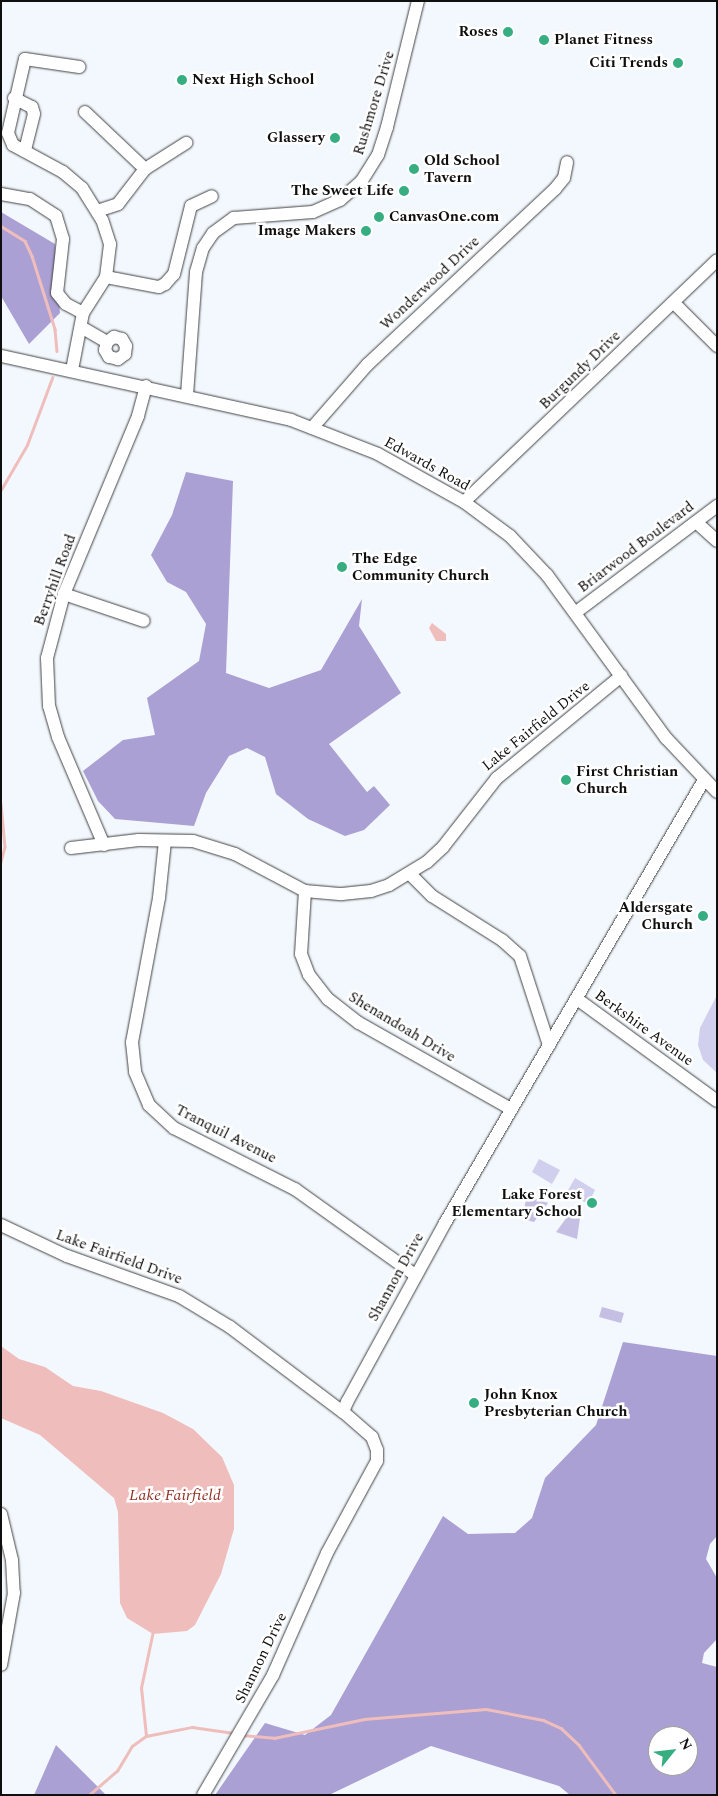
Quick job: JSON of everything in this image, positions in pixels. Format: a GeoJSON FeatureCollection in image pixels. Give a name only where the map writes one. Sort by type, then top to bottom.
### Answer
{"type":"FeatureCollection","features":[{"type":"Feature","properties":{"kind":"street","name":"Rushmore Drive"},"geometry":{"type":"LineString","coordinates":[[187,395],[196,272],[206,242],[222,225],[234,218],[313,212],[340,200],[361,182],[378,155],[387,127],[418,1]]}},
{"type":"Feature","properties":{"kind":"street"},"geometry":{"type":"LineString","coordinates":[[72,370],[83,313],[106,277],[110,244],[97,211],[82,188],[64,172],[25,151],[9,139],[14,98],[25,59],[79,67]]}},
{"type":"Feature","properties":{"kind":"street"},"geometry":{"type":"LineString","coordinates":[[14,98],[26,102],[34,114],[25,151]]}},
{"type":"Feature","properties":{"kind":"street"},"geometry":{"type":"LineString","coordinates":[[85,112],[144,169]]}},
{"type":"Feature","properties":{"kind":"street"},"geometry":{"type":"LineString","coordinates":[[97,211],[118,204],[126,197],[144,169],[186,144]]}},
{"type":"Feature","properties":{"kind":"street","name":"Wonderwood Drive"},"geometry":{"type":"LineString","coordinates":[[312,428],[367,365],[556,188],[564,178],[567,162]]}},
{"type":"Feature","properties":{"kind":"street"},"geometry":{"type":"LineString","coordinates":[[1,194],[30,199],[56,216],[63,240],[57,293],[66,304],[83,313]]}},
{"type":"Feature","properties":{"kind":"street"},"geometry":{"type":"LineString","coordinates":[[106,277],[159,287],[165,284],[174,274],[191,206],[212,196]]}},
{"type":"Feature","properties":{"kind":"street","name":"Burgundy Drive"},"geometry":{"type":"LineString","coordinates":[[464,502],[717,260]]}},
{"type":"Feature","properties":{"kind":"street"},"geometry":{"type":"LineString","coordinates":[[674,303],[717,346]]}},
{"type":"Feature","properties":{"kind":"street"},"geometry":{"type":"LineString","coordinates":[[81,327],[107,342]]}},
{"type":"Feature","properties":{"kind":"street","name":"Edwards Road"},"geometry":{"type":"LineString","coordinates":[[1,356],[270,414],[378,454],[464,502],[525,550],[575,613],[675,750],[717,792]]}},
{"type":"Feature","properties":{"kind":"street","name":"Berryhill Road"},"geometry":{"type":"LineString","coordinates":[[104,844],[72,775],[49,706],[47,658],[64,594],[138,416],[146,386]]}},
{"type":"Feature","properties":{"kind":"street","name":"Briarwood Boulevard"},"geometry":{"type":"LineString","coordinates":[[575,613],[717,506]]}},
{"type":"Feature","properties":{"kind":"street"},"geometry":{"type":"LineString","coordinates":[[696,522],[717,541]]}},
{"type":"Feature","properties":{"kind":"street"},"geometry":{"type":"LineString","coordinates":[[64,594],[144,622]]}},
{"type":"Feature","properties":{"kind":"street","name":"Lake Fairfield Drive"},"geometry":{"type":"LineString","coordinates":[[71,848],[104,844],[193,841],[219,848],[305,891],[358,893],[389,885],[410,874],[442,847],[497,778],[621,676]]}},
{"type":"Feature","properties":{"kind":"street","name":"Shannon Drive"},"geometry":{"type":"LineString","coordinates":[[203,1795],[235,1744],[273,1675],[327,1553],[377,1461],[377,1450],[372,1437],[343,1412],[415,1276],[704,780]]}},
{"type":"Feature","properties":{"kind":"street","name":"Tranquil Avenue"},"geometry":{"type":"LineString","coordinates":[[164,841],[159,898],[132,1042],[135,1072],[150,1105],[174,1128],[295,1189],[415,1276]]}},
{"type":"Feature","properties":{"kind":"street"},"geometry":{"type":"LineString","coordinates":[[410,874],[432,896],[502,940],[520,956],[549,1045]]}},
{"type":"Feature","properties":{"kind":"street","name":"Shenandoah Drive"},"geometry":{"type":"LineString","coordinates":[[305,891],[301,954],[309,976],[328,999],[359,1023],[511,1109]]}},
{"type":"Feature","properties":{"kind":"street","name":"Berkshire Avenue"},"geometry":{"type":"LineString","coordinates":[[577,1000],[717,1101]]}},
{"type":"Feature","properties":{"kind":"street","name":"Lake Fairfield Drive"},"geometry":{"type":"LineString","coordinates":[[1,1225],[67,1256],[179,1296],[230,1327],[343,1412]]}},
{"type":"Feature","properties":{"kind":"street"},"geometry":{"type":"LineString","coordinates":[[1,1514],[12,1560],[14,1593],[1,1665]]}},
{"type":"Feature","properties":{"kind":"shaded area"},"geometry":{"type":"Polygon","coordinates":[[[1,212],[55,244],[60,313],[29,344],[1,296],[1,212]]]}},
{"type":"Feature","properties":{"kind":"shaded area"},"geometry":{"type":"Polygon","coordinates":[[[186,472],[233,481],[226,673],[269,688],[321,670],[362,599],[359,626],[401,693],[329,744],[367,792],[374,786],[390,805],[364,830],[345,836],[308,819],[276,794],[265,757],[247,748],[229,756],[206,793],[194,826],[115,819],[98,801],[83,771],[123,740],[155,735],[147,698],[199,661],[206,624],[186,592],[167,582],[151,555],[172,515],[186,472]]]}},
{"type":"Feature","properties":{"kind":"shaded area"},"geometry":{"type":"Polygon","coordinates":[[[717,995],[717,1073],[703,1060],[698,1045],[700,1028],[717,995]]]}},
{"type":"Feature","properties":{"kind":"shaded area"},"geometry":{"type":"Polygon","coordinates":[[[539,1159],[560,1170],[552,1184],[532,1172],[539,1159]]]}},
{"type":"Feature","properties":{"kind":"shaded area"},"geometry":{"type":"Polygon","coordinates":[[[575,1178],[595,1190],[588,1204],[567,1192],[575,1178]]]}},
{"type":"Feature","properties":{"kind":"shaded area"},"geometry":{"type":"Polygon","coordinates":[[[527,1195],[548,1203],[534,1222],[522,1219],[527,1195]]]}},
{"type":"Feature","properties":{"kind":"shaded area"},"geometry":{"type":"Polygon","coordinates":[[[570,1213],[580,1218],[577,1239],[556,1232],[570,1213]]]}},
{"type":"Feature","properties":{"kind":"shaded area"},"geometry":{"type":"Polygon","coordinates":[[[602,1307],[624,1313],[621,1323],[599,1317],[602,1307]]]}},
{"type":"Feature","properties":{"kind":"shaded area"},"geometry":{"type":"Polygon","coordinates":[[[623,1342],[717,1356],[717,1536],[710,1544],[706,1559],[717,1578],[717,1639],[704,1653],[702,1663],[717,1667],[717,1795],[570,1795],[559,1786],[431,1746],[329,1795],[215,1795],[265,1723],[305,1735],[331,1715],[443,1516],[468,1534],[515,1533],[532,1518],[545,1478],[596,1425],[623,1342]]]}},
{"type":"Feature","properties":{"kind":"shaded area"},"geometry":{"type":"Polygon","coordinates":[[[56,1745],[106,1795],[34,1795],[56,1745]]]}},
{"type":"Feature","properties":{"kind":"water"},"geometry":{"type":"Polygon","coordinates":[[[432,623],[446,634],[446,641],[436,641],[429,628],[432,623]]]}},
{"type":"Feature","properties":{"kind":"water","name":"Lake Fairfield"},"geometry":{"type":"Polygon","coordinates":[[[1,1346],[19,1359],[45,1367],[73,1386],[101,1391],[163,1413],[193,1429],[222,1457],[234,1485],[234,1529],[221,1574],[195,1625],[187,1631],[153,1634],[127,1618],[120,1603],[118,1512],[114,1498],[40,1435],[1,1418],[1,1346]]]}},
{"type":"Feature","properties":{"kind":"waterway"},"geometry":{"type":"LineString","coordinates":[[1,226],[25,241],[32,256],[55,329],[57,351]]}},
{"type":"Feature","properties":{"kind":"waterway"},"geometry":{"type":"LineString","coordinates":[[1,490],[27,445],[52,378]]}},
{"type":"Feature","properties":{"kind":"waterway"},"geometry":{"type":"LineString","coordinates":[[1,804],[5,847],[1,862]]}},
{"type":"Feature","properties":{"kind":"waterway"},"geometry":{"type":"LineString","coordinates":[[146,1736],[141,1688],[153,1631]]}},
{"type":"Feature","properties":{"kind":"waterway"},"geometry":{"type":"LineString","coordinates":[[242,1735],[274,1738],[364,1719],[486,1709],[543,1720],[561,1728],[579,1745],[616,1795]]}},
{"type":"Feature","properties":{"kind":"waterway"},"geometry":{"type":"LineString","coordinates":[[89,1795],[117,1771],[132,1746],[146,1736],[192,1727],[234,1733]]}},
{"type":"Feature","properties":{"kind":"place","name":"Roses"},"geometry":{"type":"Point","coordinates":[508,32]}},
{"type":"Feature","properties":{"kind":"place","name":"Planet Fitness"},"geometry":{"type":"Point","coordinates":[544,40]}},
{"type":"Feature","properties":{"kind":"place","name":"Citi Trends"},"geometry":{"type":"Point","coordinates":[678,63]}},
{"type":"Feature","properties":{"kind":"place","name":"Next High School"},"geometry":{"type":"Point","coordinates":[182,80]}},
{"type":"Feature","properties":{"kind":"place","name":"Glassery"},"geometry":{"type":"Point","coordinates":[335,138]}},
{"type":"Feature","properties":{"kind":"place","name":"Old School Tavern"},"geometry":{"type":"Point","coordinates":[414,169]}},
{"type":"Feature","properties":{"kind":"place","name":"The Sweet Life"},"geometry":{"type":"Point","coordinates":[404,191]}},
{"type":"Feature","properties":{"kind":"place","name":"CanvasOne.com"},"geometry":{"type":"Point","coordinates":[379,217]}},
{"type":"Feature","properties":{"kind":"place","name":"Image Makers"},"geometry":{"type":"Point","coordinates":[366,231]}},
{"type":"Feature","properties":{"kind":"place","name":"The Edge Community Church"},"geometry":{"type":"Point","coordinates":[342,567]}},
{"type":"Feature","properties":{"kind":"place","name":"First Christian Church"},"geometry":{"type":"Point","coordinates":[566,780]}},
{"type":"Feature","properties":{"kind":"place","name":"Aldersgate Church"},"geometry":{"type":"Point","coordinates":[703,916]}},
{"type":"Feature","properties":{"kind":"place","name":"Lake Forest Elementary School"},"geometry":{"type":"Point","coordinates":[592,1203]}},
{"type":"Feature","properties":{"kind":"place","name":"John Knox Presbyterian Church"},"geometry":{"type":"Point","coordinates":[474,1403]}}]}
